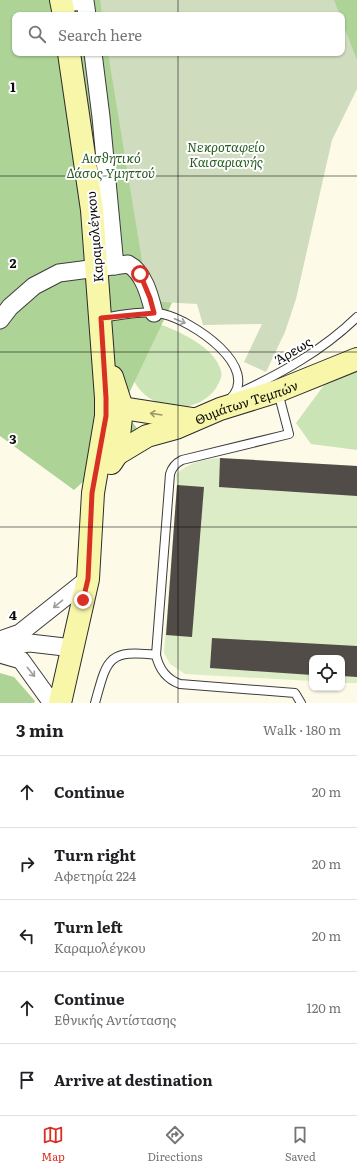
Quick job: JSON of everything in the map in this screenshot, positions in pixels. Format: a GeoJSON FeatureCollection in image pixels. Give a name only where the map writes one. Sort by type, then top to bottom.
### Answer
{"type":"FeatureCollection","features":[{"type":"Feature","properties":{"kind":"main road","name":"Καραμολέγκου"},"geometry":{"type":"LineString","coordinates":[[69,56],[92,210],[106,268],[101,318],[104,350],[116,416]]}},
{"type":"Feature","properties":{"kind":"main road","name":"Θυμάτων Τεμπών"},"geometry":{"type":"LineString","coordinates":[[116,416],[194,419],[228,402],[278,391],[357,359]]}},
{"type":"Feature","properties":{"kind":"main road"},"geometry":{"type":"LineString","coordinates":[[116,416],[147,436]]}},
{"type":"Feature","properties":{"kind":"main road"},"geometry":{"type":"LineString","coordinates":[[116,416],[116,454]]}},
{"type":"Feature","properties":{"kind":"main road"},"geometry":{"type":"LineString","coordinates":[[60,703],[88,579],[92,493],[116,416]]}},
{"type":"Feature","properties":{"kind":"main road"},"geometry":{"type":"LineString","coordinates":[[92,493],[116,454],[147,436],[176,428],[194,419]]}},
{"type":"Feature","properties":{"kind":"street"},"geometry":{"type":"LineString","coordinates":[[62,6],[85,0],[87,12]]}},
{"type":"Feature","properties":{"kind":"street"},"geometry":{"type":"LineString","coordinates":[[93,56],[101,117],[106,268]]}},
{"type":"Feature","properties":{"kind":"street"},"geometry":{"type":"LineString","coordinates":[[0,320],[10,307],[34,286],[59,273],[128,264],[135,268],[150,298],[154,313]]}},
{"type":"Feature","properties":{"kind":"street"},"geometry":{"type":"LineString","coordinates":[[0,640],[20,633],[88,579]]}},
{"type":"Feature","properties":{"kind":"street"},"geometry":{"type":"LineString","coordinates":[[0,646],[30,643],[73,648]]}},
{"type":"Feature","properties":{"kind":"street"},"geometry":{"type":"LineString","coordinates":[[0,654],[21,660],[52,703]]}},
{"type":"Feature","properties":{"kind":"lane"},"geometry":{"type":"LineString","coordinates":[[101,318],[154,313],[163,314],[192,326],[230,357],[238,374],[228,402]]}},
{"type":"Feature","properties":{"kind":"lane","name":"Άρεως"},"geometry":{"type":"LineString","coordinates":[[228,402],[295,362],[317,351],[357,317]]}},
{"type":"Feature","properties":{"kind":"lane"},"geometry":{"type":"LineString","coordinates":[[278,391],[289,434],[182,460],[175,464],[171,471],[156,655],[159,666],[164,674],[180,684],[295,693],[301,703]]}},
{"type":"Feature","properties":{"kind":"lane"},"geometry":{"type":"LineString","coordinates":[[95,703],[105,670],[113,659],[131,653],[156,655]]}},
{"type":"Feature","properties":{"kind":"green space","name":"Αισθητικό Δάσος Υμηττού"},"geometry":{"type":"Polygon","coordinates":[[[0,0],[357,0],[357,73],[222,188],[170,307],[122,408],[139,431],[74,490],[0,436],[0,0]]]}},
{"type":"Feature","properties":{"kind":"green space"},"geometry":{"type":"Polygon","coordinates":[[[100,0],[334,0],[339,12],[102,12],[100,0]]]}},
{"type":"Feature","properties":{"kind":"green space","name":"Νεκροταφείο Καισαριανής"},"geometry":{"type":"Polygon","coordinates":[[[345,29],[357,60],[357,89],[332,140],[296,299],[285,332],[266,372],[244,362],[262,324],[203,325],[197,304],[161,302],[143,267],[108,56],[345,56],[345,29]]]}},
{"type":"Feature","properties":{"kind":"green space"},"geometry":{"type":"Polygon","coordinates":[[[159,324],[196,342],[212,355],[218,363],[221,373],[220,380],[216,388],[203,400],[195,404],[177,407],[159,403],[145,395],[131,376],[159,324]]]}},
{"type":"Feature","properties":{"kind":"green space"},"geometry":{"type":"Polygon","coordinates":[[[357,369],[357,450],[311,444],[296,423],[327,381],[357,369]]]}},
{"type":"Feature","properties":{"kind":"green space"},"geometry":{"type":"Polygon","coordinates":[[[220,458],[357,466],[357,683],[345,683],[345,655],[309,655],[309,681],[185,674],[170,664],[164,653],[177,485],[176,474],[196,462],[220,458]]]}},
{"type":"Feature","properties":{"kind":"green space"},"geometry":{"type":"Polygon","coordinates":[[[0,673],[14,677],[35,701],[34,703],[0,703],[0,673]]]}},
{"type":"Feature","properties":{"kind":"building"},"geometry":{"type":"Polygon","coordinates":[[[220,458],[357,466],[357,496],[219,487],[220,458]]]}},
{"type":"Feature","properties":{"kind":"building"},"geometry":{"type":"Polygon","coordinates":[[[177,485],[204,487],[192,637],[166,635],[177,485]]]}},
{"type":"Feature","properties":{"kind":"building"},"geometry":{"type":"Polygon","coordinates":[[[212,638],[357,646],[357,677],[345,676],[345,655],[309,655],[309,675],[210,668],[212,638]]]}},
{"type":"Feature","properties":{"kind":"route"},"geometry":{"type":"LineString","coordinates":[[83,600],[88,579],[92,493],[106,416],[104,350],[101,318],[154,313],[150,298],[140,274]]}}]}
